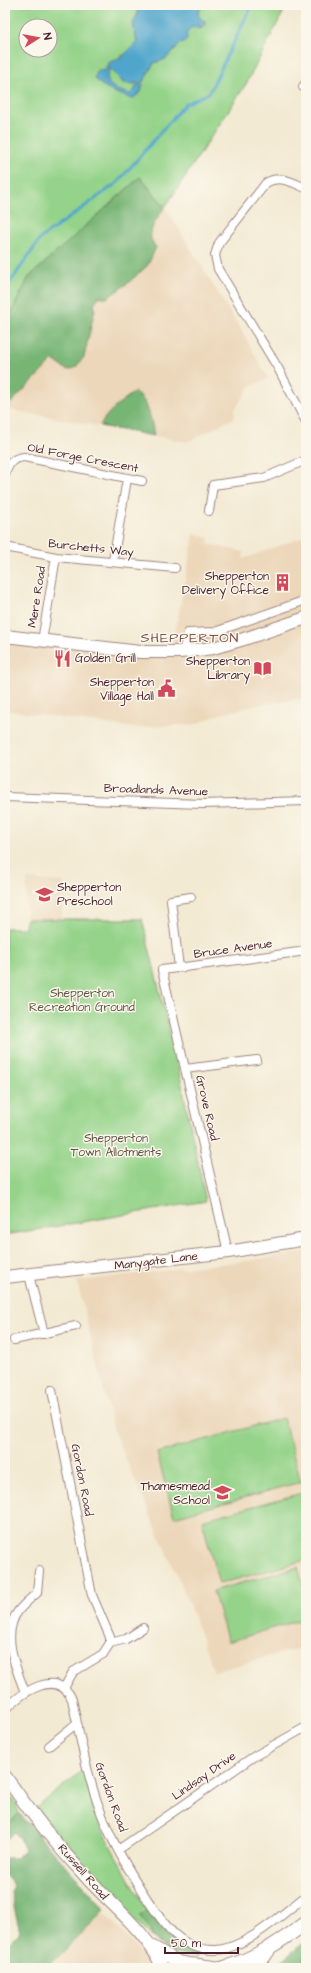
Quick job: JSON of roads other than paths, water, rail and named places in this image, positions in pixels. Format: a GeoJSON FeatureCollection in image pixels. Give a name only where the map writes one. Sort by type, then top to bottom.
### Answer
{"type":"FeatureCollection","features":[{"type":"Feature","properties":{"kind":"main road"},"geometry":{"type":"LineString","coordinates":[[5,636],[140,652],[183,652],[214,648],[306,618]]}},
{"type":"Feature","properties":{"kind":"main road","name":"Manygate Lane"},"geometry":{"type":"LineString","coordinates":[[5,1277],[228,1252],[306,1239]]}},
{"type":"Feature","properties":{"kind":"main road","name":"Russell Road"},"geometry":{"type":"LineString","coordinates":[[5,1776],[32,1813],[87,1878],[151,1946],[162,1968]]}},
{"type":"Feature","properties":{"kind":"main road"},"geometry":{"type":"LineString","coordinates":[[223,1968],[246,1960],[270,1948],[306,1923]]}},
{"type":"Feature","properties":{"kind":"main road"},"geometry":{"type":"LineString","coordinates":[[151,1946],[166,1957],[190,1967],[217,1968]]}},
{"type":"Feature","properties":{"kind":"main road"},"geometry":{"type":"LineString","coordinates":[[256,1968],[270,1948]]}},
{"type":"Feature","properties":{"kind":"street"},"geometry":{"type":"LineString","coordinates":[[306,188],[280,178],[270,180],[219,242],[215,255],[218,269],[267,349],[306,422]]}},
{"type":"Feature","properties":{"kind":"street","name":"Old Forge Crescent"},"geometry":{"type":"LineString","coordinates":[[5,475],[10,462],[17,458],[24,457],[142,481]]}},
{"type":"Feature","properties":{"kind":"street"},"geometry":{"type":"LineString","coordinates":[[209,511],[213,485],[264,478],[306,460]]}},
{"type":"Feature","properties":{"kind":"street"},"geometry":{"type":"LineString","coordinates":[[113,561],[127,479]]}},
{"type":"Feature","properties":{"kind":"street","name":"Burchetts Way"},"geometry":{"type":"LineString","coordinates":[[5,547],[56,557],[113,561],[175,568]]}},
{"type":"Feature","properties":{"kind":"street","name":"Mere Road"},"geometry":{"type":"LineString","coordinates":[[42,641],[56,557]]}},
{"type":"Feature","properties":{"kind":"street"},"geometry":{"type":"LineString","coordinates":[[183,652],[188,633],[215,632],[306,600]]}},
{"type":"Feature","properties":{"kind":"street","name":"Broadlands Avenue"},"geometry":{"type":"LineString","coordinates":[[5,797],[202,804],[306,801]]}},
{"type":"Feature","properties":{"kind":"street"},"geometry":{"type":"LineString","coordinates":[[179,968],[171,900],[191,898]]}},
{"type":"Feature","properties":{"kind":"street","name":"Bruce Avenue"},"geometry":{"type":"LineString","coordinates":[[162,970],[299,952],[306,949]]}},
{"type":"Feature","properties":{"kind":"street","name":"Grove Road"},"geometry":{"type":"LineString","coordinates":[[162,970],[228,1252]]}},
{"type":"Feature","properties":{"kind":"street"},"geometry":{"type":"LineString","coordinates":[[185,1069],[257,1060]]}},
{"type":"Feature","properties":{"kind":"street"},"geometry":{"type":"LineString","coordinates":[[29,1275],[44,1334]]}},
{"type":"Feature","properties":{"kind":"street"},"geometry":{"type":"LineString","coordinates":[[14,1340],[76,1326]]}},
{"type":"Feature","properties":{"kind":"street","name":"Gordon Road"},"geometry":{"type":"LineString","coordinates":[[52,1390],[92,1595],[110,1637],[110,1643]]}},
{"type":"Feature","properties":{"kind":"street"},"geometry":{"type":"LineString","coordinates":[[25,1692],[11,1653],[10,1641],[12,1622],[18,1611],[37,1593],[39,1571]]}},
{"type":"Feature","properties":{"kind":"street"},"geometry":{"type":"LineString","coordinates":[[5,1710],[25,1692],[50,1683],[55,1683],[64,1688],[74,1672],[103,1654],[110,1643],[126,1639],[143,1628]]}},
{"type":"Feature","properties":{"kind":"street","name":"Gordon Road"},"geometry":{"type":"LineString","coordinates":[[64,1688],[72,1699],[83,1753],[106,1827],[130,1871],[168,1929],[189,1945],[201,1949],[216,1950],[232,1947],[246,1940],[306,1896]]}},
{"type":"Feature","properties":{"kind":"street"},"geometry":{"type":"LineString","coordinates":[[49,1746],[72,1727],[78,1726]]}},
{"type":"Feature","properties":{"kind":"street","name":"Lindsay Drive"},"geometry":{"type":"LineString","coordinates":[[118,1850],[257,1754],[306,1727]]}},
{"type":"Feature","properties":{"kind":"water"},"geometry":{"type":"Polygon","coordinates":[[[139,5],[202,5],[198,13],[200,18],[205,21],[205,25],[200,22],[199,24],[204,27],[200,29],[190,28],[187,33],[187,40],[181,43],[166,59],[154,63],[143,82],[136,84],[123,83],[114,72],[111,71],[108,63],[122,57],[137,42],[133,23],[136,18],[139,5]]]}},
{"type":"Feature","properties":{"kind":"water"},"geometry":{"type":"Polygon","coordinates":[[[107,65],[109,73],[107,77],[109,84],[117,90],[130,94],[136,86],[143,84],[141,92],[132,99],[116,93],[100,84],[94,78],[99,69],[103,72],[107,65]]]}},
{"type":"Feature","properties":{"kind":"waterway"},"geometry":{"type":"LineString","coordinates":[[5,300],[9,284],[41,238],[117,183],[185,104],[209,93],[252,5]]}},
{"type":"Feature","properties":{"kind":"place","name":"Shepperton Delivery Office"},"geometry":{"type":"Point","coordinates":[282,583]}},
{"type":"Feature","properties":{"kind":"place","name":"Golden Grill"},"geometry":{"type":"Point","coordinates":[62,658]}},
{"type":"Feature","properties":{"kind":"place","name":"Shepperton Library"},"geometry":{"type":"Point","coordinates":[263,668]}},
{"type":"Feature","properties":{"kind":"place","name":"Shepperton Village Hall"},"geometry":{"type":"Point","coordinates":[167,689]}},
{"type":"Feature","properties":{"kind":"place","name":"Shepperton Preschool"},"geometry":{"type":"Point","coordinates":[44,894]}},
{"type":"Feature","properties":{"kind":"place","name":"Thamesmead School"},"geometry":{"type":"Point","coordinates":[223,1493]}},
{"type":"Feature","properties":{"kind":"district","name":"SHEPPERTON"},"geometry":{"type":"Point","coordinates":[190,638]}},
{"type":"Feature","properties":{"kind":"park label","name":"Shepperton Recreation Ground"},"geometry":{"type":"Point","coordinates":[82,1000]}},
{"type":"Feature","properties":{"kind":"park label","name":"Shepperton Town Allotments"},"geometry":{"type":"Point","coordinates":[116,1145]}}]}
